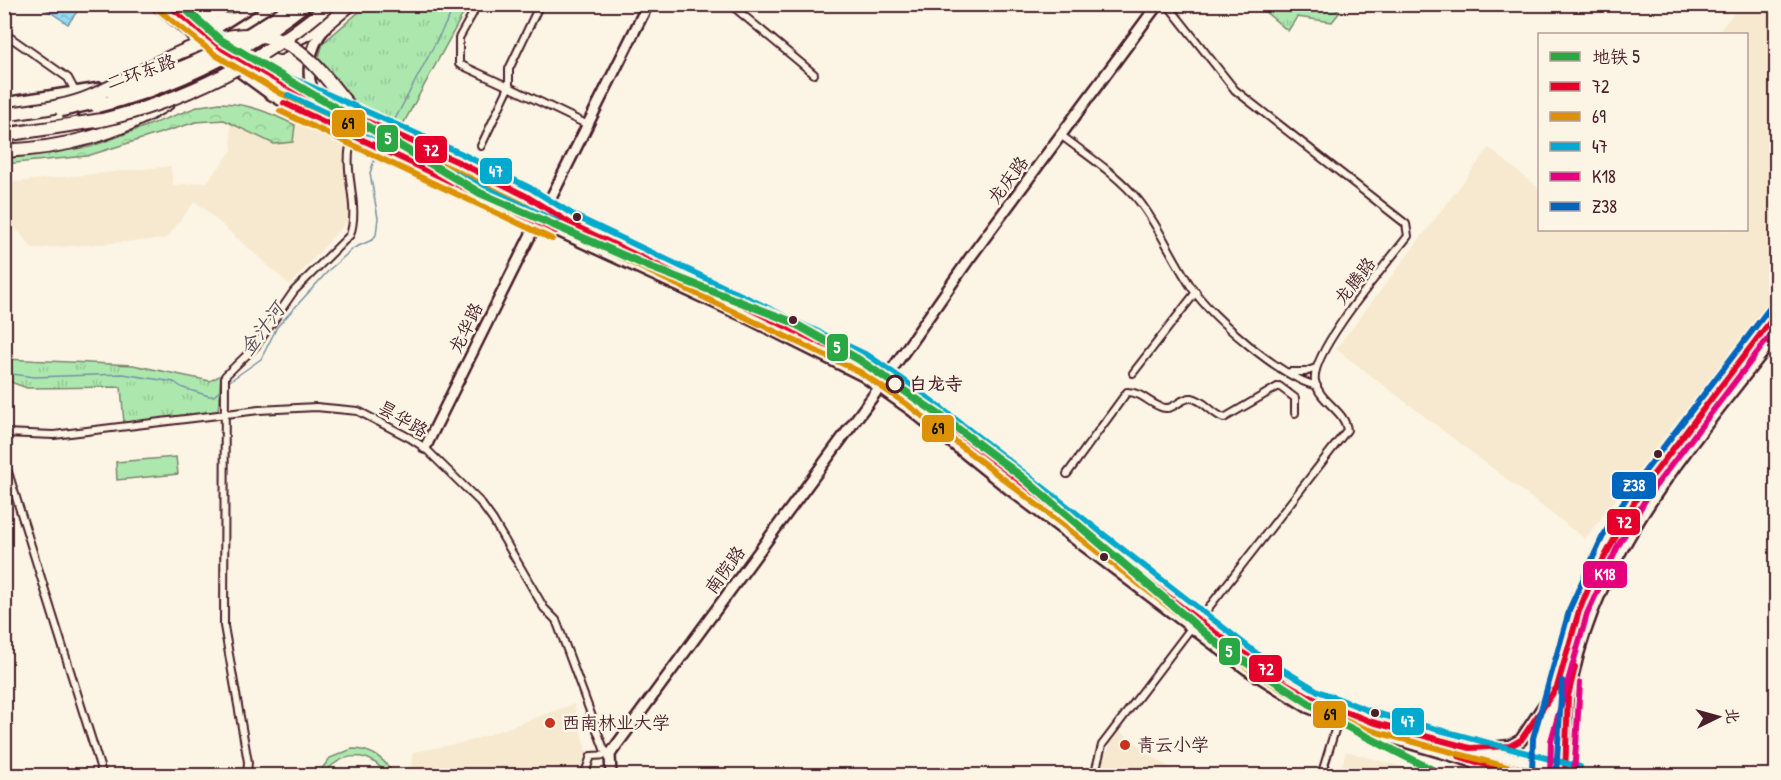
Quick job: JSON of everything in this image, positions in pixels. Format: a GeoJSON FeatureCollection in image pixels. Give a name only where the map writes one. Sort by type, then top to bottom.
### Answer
{"type":"FeatureCollection","features":[{"type":"Feature","properties":{"kind":"highway"},"geometry":{"type":"LineString","coordinates":[[4,118],[91,107],[153,89],[237,50],[306,4]]}},
{"type":"Feature","properties":{"kind":"highway"},"geometry":{"type":"LineString","coordinates":[[4,136],[88,123],[168,99],[255,57],[329,4]]}},
{"type":"Feature","properties":{"kind":"highway"},"geometry":{"type":"LineString","coordinates":[[240,66],[332,21],[351,4]]}},
{"type":"Feature","properties":{"kind":"highway"},"geometry":{"type":"LineString","coordinates":[[4,118],[88,97],[154,64],[208,42],[246,34],[276,39],[304,55],[359,119],[372,129],[573,225]]}},
{"type":"Feature","properties":{"kind":"highway"},"geometry":{"type":"LineString","coordinates":[[4,152],[85,141],[128,126],[184,93]]}},
{"type":"Feature","properties":{"kind":"highway"},"geometry":{"type":"LineString","coordinates":[[1471,760],[1492,776]]}},
{"type":"Feature","properties":{"kind":"main road"},"geometry":{"type":"LineString","coordinates":[[155,4],[240,66],[279,100],[335,129],[537,222],[715,300],[750,308],[865,364],[886,377],[1255,663],[1314,699],[1372,722],[1481,749],[1540,770],[1578,776]]}},
{"type":"Feature","properties":{"kind":"main road"},"geometry":{"type":"LineString","coordinates":[[166,4],[210,44]]}},
{"type":"Feature","properties":{"kind":"main road"},"geometry":{"type":"LineString","coordinates":[[4,103],[76,93],[117,83],[210,44],[276,4]]}},
{"type":"Feature","properties":{"kind":"main road","name":"二环东路"},"geometry":{"type":"LineString","coordinates":[[4,110],[77,99],[159,76],[233,42],[293,4]]}},
{"type":"Feature","properties":{"kind":"main road"},"geometry":{"type":"LineString","coordinates":[[4,136],[105,120],[184,93],[240,66],[290,35],[329,4]]}},
{"type":"Feature","properties":{"kind":"main road"},"geometry":{"type":"LineString","coordinates":[[323,103],[312,88],[310,59],[316,39],[344,4]]}},
{"type":"Feature","properties":{"kind":"main road"},"geometry":{"type":"LineString","coordinates":[[546,208],[648,4]]}},
{"type":"Feature","properties":{"kind":"main road","name":"龙庆路"},"geometry":{"type":"LineString","coordinates":[[879,387],[962,268],[1158,4]]}},
{"type":"Feature","properties":{"kind":"main road"},"geometry":{"type":"LineString","coordinates":[[240,66],[456,161],[715,300],[833,360],[879,387],[1010,490],[1276,689],[1338,720],[1521,776]]}},
{"type":"Feature","properties":{"kind":"main road"},"geometry":{"type":"LineString","coordinates":[[335,129],[330,125],[329,116],[341,110]]}},
{"type":"Feature","properties":{"kind":"main road","name":"龙华路"},"geometry":{"type":"LineString","coordinates":[[425,448],[537,222]]}},
{"type":"Feature","properties":{"kind":"main road"},"geometry":{"type":"LineString","coordinates":[[1540,770],[1542,740],[1579,611],[1624,517],[1640,492],[1776,314]]}},
{"type":"Feature","properties":{"kind":"main road"},"geometry":{"type":"LineString","coordinates":[[1565,774],[1568,696],[1574,669],[1589,619],[1620,551],[1649,502],[1776,335]]}},
{"type":"Feature","properties":{"kind":"main road","name":"南院路"},"geometry":{"type":"LineString","coordinates":[[610,754],[879,387]]}},
{"type":"Feature","properties":{"kind":"main road"},"geometry":{"type":"LineString","coordinates":[[1481,749],[1510,746],[1521,740],[1557,687]]}},
{"type":"Feature","properties":{"kind":"main road"},"geometry":{"type":"LineString","coordinates":[[610,754],[611,776]]}},
{"type":"Feature","properties":{"kind":"street"},"geometry":{"type":"LineString","coordinates":[[481,146],[509,87],[509,69],[540,4]]}},
{"type":"Feature","properties":{"kind":"street"},"geometry":{"type":"LineString","coordinates":[[730,4],[814,74]]}},
{"type":"Feature","properties":{"kind":"street","name":"龙腾路"},"geometry":{"type":"LineString","coordinates":[[1167,4],[1235,90],[1406,224],[1409,230],[1408,236],[1341,324],[1316,368]]}},
{"type":"Feature","properties":{"kind":"street"},"geometry":{"type":"LineString","coordinates":[[473,12],[459,38],[459,64],[586,124]]}},
{"type":"Feature","properties":{"kind":"street"},"geometry":{"type":"LineString","coordinates":[[4,33],[68,78],[76,93]]}},
{"type":"Feature","properties":{"kind":"street"},"geometry":{"type":"LineString","coordinates":[[247,776],[248,762],[224,626],[225,376],[256,346],[294,291],[350,235],[353,206],[348,158],[352,136]]}},
{"type":"Feature","properties":{"kind":"street"},"geometry":{"type":"LineString","coordinates":[[1062,136],[1119,180],[1139,201],[1196,292],[1256,351],[1306,384],[1317,386]]}},
{"type":"Feature","properties":{"kind":"street"},"geometry":{"type":"LineString","coordinates":[[1133,373],[1196,292]]}},
{"type":"Feature","properties":{"kind":"street"},"geometry":{"type":"LineString","coordinates":[[1199,620],[1347,430],[1343,418],[1328,405],[1317,386],[1316,368],[1297,374],[1286,371]]}},
{"type":"Feature","properties":{"kind":"street"},"geometry":{"type":"LineString","coordinates":[[1066,474],[1127,392],[1139,394],[1164,409],[1192,398],[1224,418],[1278,386],[1295,398],[1295,413]]}},
{"type":"Feature","properties":{"kind":"street","name":"昙华路"},"geometry":{"type":"LineString","coordinates":[[4,433],[54,435],[259,410],[338,408],[369,416],[425,448],[480,502],[493,520],[544,609],[556,620],[604,749],[610,754]]}},
{"type":"Feature","properties":{"kind":"street"},"geometry":{"type":"LineString","coordinates":[[4,459],[103,776]]}},
{"type":"Feature","properties":{"kind":"street"},"geometry":{"type":"LineString","coordinates":[[1094,776],[1102,745],[1191,627]]}},
{"type":"Feature","properties":{"kind":"street"},"geometry":{"type":"LineString","coordinates":[[1321,776],[1338,720]]}},
{"type":"Feature","properties":{"kind":"street"},"geometry":{"type":"LineString","coordinates":[[584,776],[591,756],[610,754]]}},
{"type":"Feature","properties":{"kind":"shaded area"},"geometry":{"type":"Polygon","coordinates":[[[1740,5],[1776,5],[1776,294],[1585,539],[1336,349],[1489,148],[1538,187],[1538,231],[1748,231],[1748,33],[1718,33],[1740,5]]]}},
{"type":"Feature","properties":{"kind":"shaded area"},"geometry":{"type":"Polygon","coordinates":[[[296,120],[345,146],[352,216],[290,285],[195,201],[166,239],[33,249],[6,217],[4,183],[171,166],[173,185],[207,182],[232,151],[230,123],[274,144],[293,141],[296,120]]]}},
{"type":"Feature","properties":{"kind":"shaded area","name":"西南林业大学"},"geometry":{"type":"Polygon","coordinates":[[[574,704],[592,775],[410,776],[413,752],[467,742],[574,704]]]}},
{"type":"Feature","properties":{"kind":"shaded area","name":"青云小学"},"geometry":{"type":"Polygon","coordinates":[[[1118,730],[1175,772],[1173,775],[1101,775],[1103,759],[1118,730]]]}},
{"type":"Feature","properties":{"kind":"shaded area"},"geometry":{"type":"Polygon","coordinates":[[[1346,751],[1431,775],[1339,775],[1346,751]]]}},
{"type":"Feature","properties":{"kind":"green space"},"geometry":{"type":"Polygon","coordinates":[[[212,5],[251,5],[236,12],[226,13],[212,5]]]}},
{"type":"Feature","properties":{"kind":"green space"},"geometry":{"type":"Polygon","coordinates":[[[367,5],[468,5],[402,126],[350,105],[316,67],[323,43],[367,5]]]}},
{"type":"Feature","properties":{"kind":"green space"},"geometry":{"type":"Polygon","coordinates":[[[1257,5],[1330,5],[1340,12],[1332,22],[1297,17],[1288,31],[1257,5]]]}},
{"type":"Feature","properties":{"kind":"green space"},"geometry":{"type":"Polygon","coordinates":[[[220,103],[249,107],[295,125],[293,142],[274,144],[224,120],[196,122],[87,156],[5,164],[5,157],[90,147],[200,106],[220,103]]]}},
{"type":"Feature","properties":{"kind":"green space"},"geometry":{"type":"Polygon","coordinates":[[[5,359],[133,365],[210,381],[221,375],[218,412],[124,423],[121,387],[27,388],[5,380],[5,359]]]}},
{"type":"Feature","properties":{"kind":"green space"},"geometry":{"type":"Polygon","coordinates":[[[176,457],[178,474],[117,480],[116,462],[176,457]]]}},
{"type":"Feature","properties":{"kind":"green space"},"geometry":{"type":"Polygon","coordinates":[[[352,749],[359,749],[377,756],[394,775],[386,775],[373,761],[355,757],[338,761],[324,775],[317,775],[330,758],[352,749]]]}},
{"type":"Feature","properties":{"kind":"water"},"geometry":{"type":"Polygon","coordinates":[[[40,5],[72,5],[79,9],[68,24],[40,5]]]}},
{"type":"Feature","properties":{"kind":"waterway","name":"金汁河"},"geometry":{"type":"LineString","coordinates":[[393,123],[456,4]]}},
{"type":"Feature","properties":{"kind":"waterway","name":"金汁河"},"geometry":{"type":"LineString","coordinates":[[227,383],[261,359],[277,327],[330,269],[354,248],[372,240],[376,235],[378,218],[370,173],[375,158]]}},
{"type":"Feature","properties":{"kind":"waterway","name":"金汁河"},"geometry":{"type":"LineString","coordinates":[[4,373],[34,377],[123,374],[174,382],[183,388],[209,396],[214,396],[222,389]]}},
{"type":"Feature","properties":{"kind":"metro line","name":"5"},"geometry":{"type":"LineString","coordinates":[[180,4],[219,39],[480,193],[650,267],[790,321],[858,359],[941,416],[1022,477],[1219,645],[1338,722],[1444,776]]}},
{"type":"Feature","properties":{"kind":"transit line","name":"72"},"geometry":{"type":"LineString","coordinates":[[167,4],[223,49],[285,85],[456,161],[526,196],[573,225],[865,364],[913,398],[1210,629],[1284,682],[1314,699],[1372,722],[1470,748],[1510,746],[1521,740],[1557,687],[1579,611],[1591,582],[1640,492],[1776,314]]}},
{"type":"Feature","properties":{"kind":"transit line","name":"47"},"geometry":{"type":"LineString","coordinates":[[181,4],[228,42],[289,77],[460,153],[530,188],[577,217],[869,356],[919,391],[1260,656],[1318,691],[1375,713],[1580,767]]}},
{"type":"Feature","properties":{"kind":"transit line","name":"69"},"geometry":{"type":"LineString","coordinates":[[160,11],[217,56],[280,93],[452,169],[522,204],[569,233],[860,372],[908,405],[1250,670],[1310,707],[1369,730],[1541,776]]}},
{"type":"Feature","properties":{"kind":"transit line","name":"47"},"geometry":{"type":"LineString","coordinates":[[288,95],[560,223]]}},
{"type":"Feature","properties":{"kind":"transit line","name":"72"},"geometry":{"type":"LineString","coordinates":[[284,103],[556,231]]}},
{"type":"Feature","properties":{"kind":"transit line","name":"69"},"geometry":{"type":"LineString","coordinates":[[280,111],[552,239]]}},
{"type":"Feature","properties":{"kind":"transit line","name":"Z38"},"geometry":{"type":"LineString","coordinates":[[1532,776],[1533,738],[1570,608],[1602,538],[1633,487],[1769,309]]}},
{"type":"Feature","properties":{"kind":"transit line","name":"K18"},"geometry":{"type":"LineString","coordinates":[[1550,776],[1551,741],[1587,614],[1618,546],[1647,497],[1776,328]]}},
{"type":"Feature","properties":{"kind":"transit line","name":"72"},"geometry":{"type":"LineString","coordinates":[[1565,776],[1568,696],[1575,667]]}},
{"type":"Feature","properties":{"kind":"transit line","name":"Z38"},"geometry":{"type":"LineString","coordinates":[[1556,775],[1562,681]]}},
{"type":"Feature","properties":{"kind":"transit line","name":"K18"},"geometry":{"type":"LineString","coordinates":[[1574,776],[1580,683]]}},
{"type":"Feature","properties":{"kind":"transit line","name":"72"},"geometry":{"type":"LineString","coordinates":[[1458,756],[1519,776]]}},
{"type":"Feature","properties":{"kind":"place","name":"白龙寺"},"geometry":{"type":"Point","coordinates":[895,384]}},
{"type":"Feature","properties":{"kind":"place","name":"西南林业大学"},"geometry":{"type":"Point","coordinates":[550,723]}},
{"type":"Feature","properties":{"kind":"place","name":"青云小学"},"geometry":{"type":"Point","coordinates":[1125,745]}}]}
